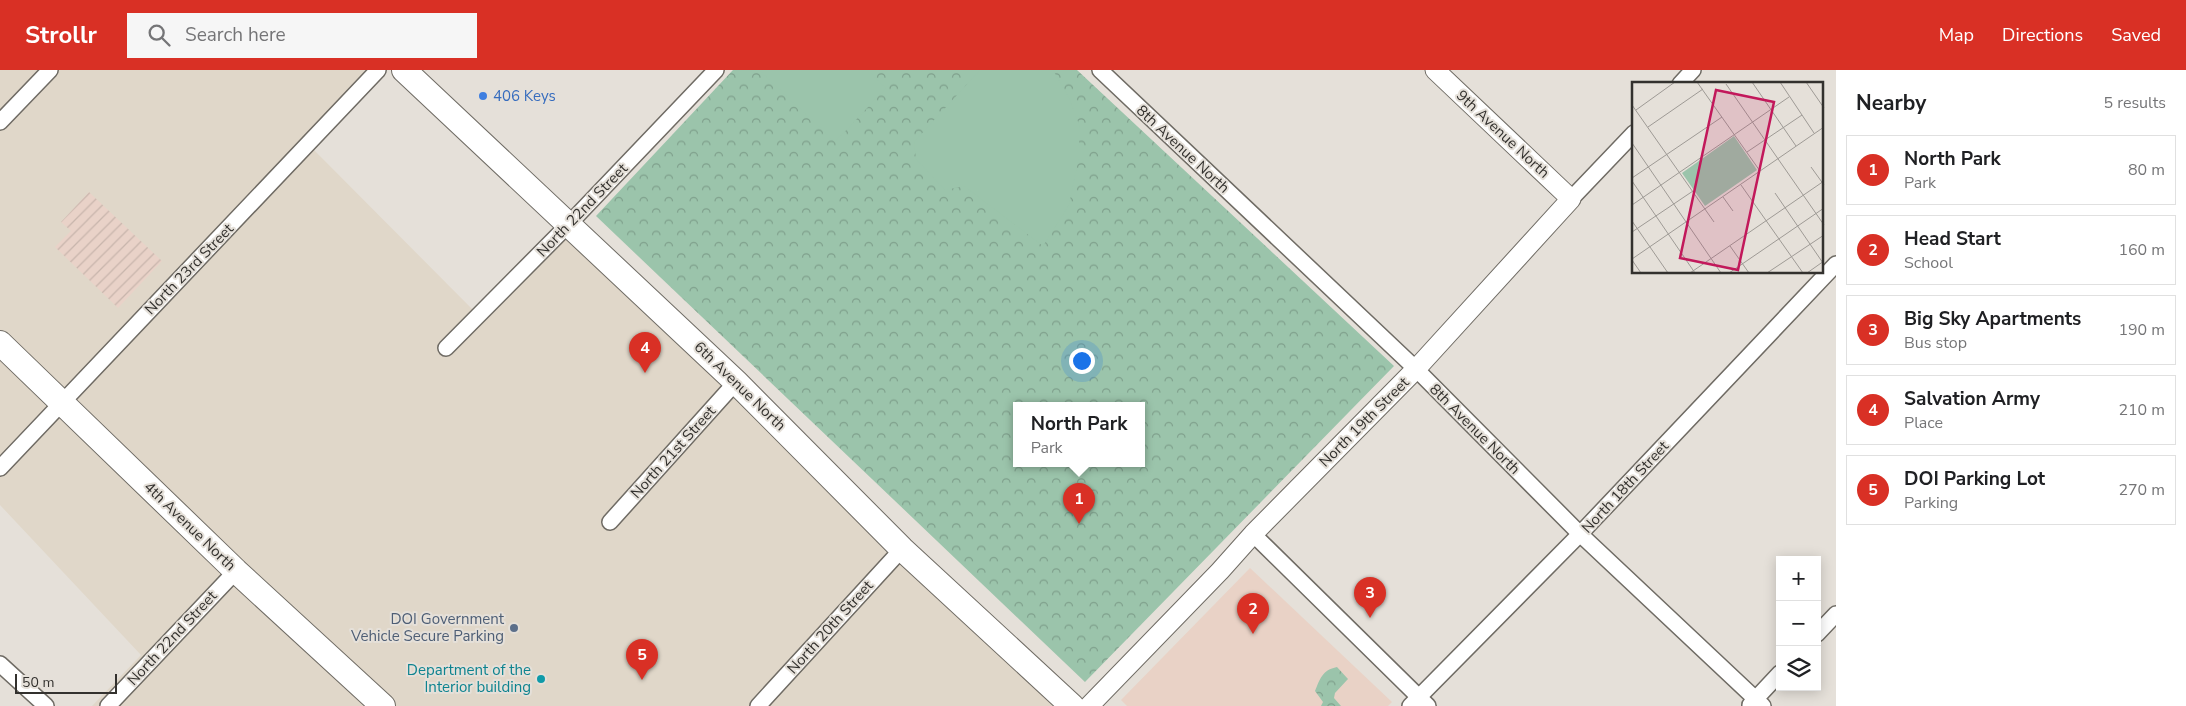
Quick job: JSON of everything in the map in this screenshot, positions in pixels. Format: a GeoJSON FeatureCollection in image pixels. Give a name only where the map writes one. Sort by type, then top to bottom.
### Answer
{"type":"FeatureCollection","features":[{"type":"Feature","properties":{"kind":"main road","name":"6th Avenue North"},"geometry":{"type":"LineString","coordinates":[[404,70],[736,382],[902,549],[1072,706]]}},
{"type":"Feature","properties":{"kind":"main road","name":"4th Avenue North"},"geometry":{"type":"LineString","coordinates":[[0,343],[236,570],[383,706]]}},
{"type":"Feature","properties":{"kind":"street"},"geometry":{"type":"LineString","coordinates":[[0,122],[50,70]]}},
{"type":"Feature","properties":{"kind":"street","name":"North 23rd Street"},"geometry":{"type":"LineString","coordinates":[[0,468],[378,70]]}},
{"type":"Feature","properties":{"kind":"street","name":"North 22nd Street"},"geometry":{"type":"LineString","coordinates":[[446,348],[569,224],[716,70]]}},
{"type":"Feature","properties":{"kind":"street","name":"8th Avenue North"},"geometry":{"type":"LineString","coordinates":[[1100,70],[1416,369],[1580,534],[1756,704]]}},
{"type":"Feature","properties":{"kind":"street","name":"9th Avenue North"},"geometry":{"type":"LineString","coordinates":[[1435,70],[1571,199]]}},
{"type":"Feature","properties":{"kind":"street"},"geometry":{"type":"LineString","coordinates":[[1682,82],[1693,70]]}},
{"type":"Feature","properties":{"kind":"street","name":"North 19th Street"},"geometry":{"type":"LineString","coordinates":[[1089,706],[1220,571],[1252,534],[1416,369],[1632,135]]}},
{"type":"Feature","properties":{"kind":"street","name":"North 18th Street"},"geometry":{"type":"LineString","coordinates":[[1419,703],[1836,264]]}},
{"type":"Feature","properties":{"kind":"street","name":"North 21st Street"},"geometry":{"type":"LineString","coordinates":[[610,522],[736,382]]}},
{"type":"Feature","properties":{"kind":"street"},"geometry":{"type":"LineString","coordinates":[[1252,534],[1419,703]]}},
{"type":"Feature","properties":{"kind":"street","name":"North 20th Street"},"geometry":{"type":"LineString","coordinates":[[758,706],[902,549]]}},
{"type":"Feature","properties":{"kind":"street","name":"North 22nd Street"},"geometry":{"type":"LineString","coordinates":[[108,706],[236,570]]}},
{"type":"Feature","properties":{"kind":"street"},"geometry":{"type":"LineString","coordinates":[[1821,630],[1836,614]]}},
{"type":"Feature","properties":{"kind":"street"},"geometry":{"type":"LineString","coordinates":[[0,664],[46,706]]}},
{"type":"Feature","properties":{"kind":"street"},"geometry":{"type":"LineString","coordinates":[[1756,704],[1776,678]]}},
{"type":"Feature","properties":{"kind":"shaded area"},"geometry":{"type":"Polygon","coordinates":[[[0,70],[38,70],[0,111],[0,70]]]}},
{"type":"Feature","properties":{"kind":"shaded area"},"geometry":{"type":"Polygon","coordinates":[[[43,70],[378,70],[308,144],[478,315],[569,224],[1060,706],[92,706],[141,655],[0,505],[0,117],[43,70]]]}},
{"type":"Feature","properties":{"kind":"shaded area"},"geometry":{"type":"Polygon","coordinates":[[[89,192],[162,261],[118,308],[55,247],[71,231],[61,222],[89,192]]]}},
{"type":"Feature","properties":{"kind":"shaded area"},"geometry":{"type":"Polygon","coordinates":[[[1250,568],[1392,702],[1388,706],[1127,706],[1121,700],[1250,568]]]}},
{"type":"Feature","properties":{"kind":"green space"},"geometry":{"type":"Polygon","coordinates":[[[733,70],[1077,70],[1394,366],[1085,682],[596,216],[733,70]]]}},
{"type":"Feature","properties":{"kind":"green space"},"geometry":{"type":"Polygon","coordinates":[[[759,70],[867,70],[886,88],[835,142],[759,70]]]}},
{"type":"Feature","properties":{"kind":"green space"},"geometry":{"type":"Polygon","coordinates":[[[980,70],[1053,70],[1069,98],[1080,127],[1078,161],[1069,205],[1043,246],[964,186],[945,190],[916,159],[914,142],[980,70]]]}},
{"type":"Feature","properties":{"kind":"green space"},"geometry":{"type":"Polygon","coordinates":[[[1337,667],[1348,679],[1335,693],[1334,698],[1341,706],[1321,706],[1323,702],[1315,691],[1325,673],[1337,667]]]}},
{"type":"Feature","properties":{"kind":"place","name":"406 Keys"},"geometry":{"type":"Point","coordinates":[483,96]}},
{"type":"Feature","properties":{"kind":"place","name":"Salvation Army"},"geometry":{"type":"Point","coordinates":[645,373]}},
{"type":"Feature","properties":{"kind":"place","name":"North Park"},"geometry":{"type":"Point","coordinates":[1079,524]}},
{"type":"Feature","properties":{"kind":"place","name":"Big Sky Apartments"},"geometry":{"type":"Point","coordinates":[1370,618]}},
{"type":"Feature","properties":{"kind":"place","name":"DOI Government Vehicle Secure Parking"},"geometry":{"type":"Point","coordinates":[514,628]}},
{"type":"Feature","properties":{"kind":"place","name":"Head Start"},"geometry":{"type":"Point","coordinates":[1253,634]}},
{"type":"Feature","properties":{"kind":"place","name":"Department of the Interior building"},"geometry":{"type":"Point","coordinates":[541,679]}},
{"type":"Feature","properties":{"kind":"place","name":"DOI Parking Lot"},"geometry":{"type":"Point","coordinates":[642,680]}}]}
